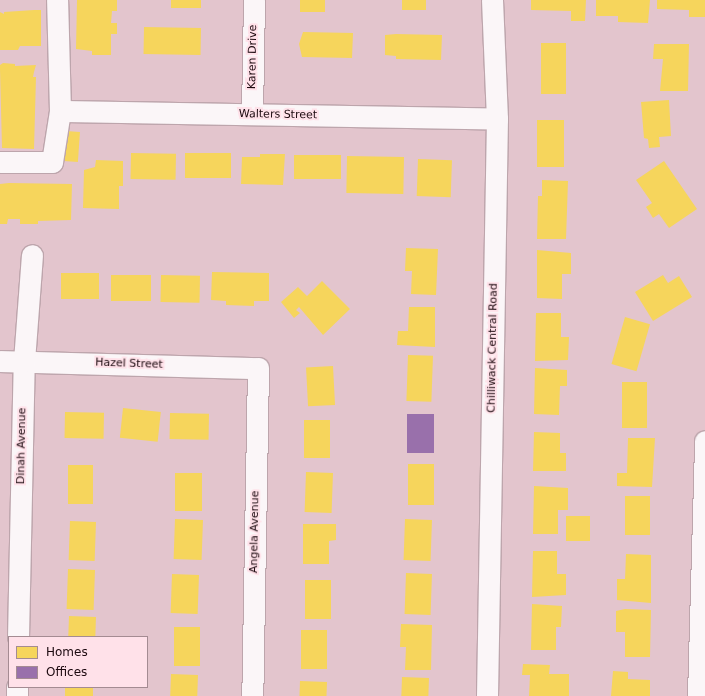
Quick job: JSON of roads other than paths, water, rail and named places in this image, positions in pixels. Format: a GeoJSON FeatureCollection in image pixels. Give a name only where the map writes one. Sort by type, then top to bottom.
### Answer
{"type":"FeatureCollection","features":[{"type":"Feature","properties":{"kind":"street"},"geometry":{"type":"LineString","coordinates":[[0,162],[52,162],[60,112],[57,0]]}},
{"type":"Feature","properties":{"kind":"street","name":"Karen Drive"},"geometry":{"type":"LineString","coordinates":[[252,114],[254,0]]}},
{"type":"Feature","properties":{"kind":"street","name":"Chilliwack Central Road"},"geometry":{"type":"LineString","coordinates":[[487,696],[497,119],[492,0]]}},
{"type":"Feature","properties":{"kind":"street","name":"Walters Street"},"geometry":{"type":"LineString","coordinates":[[60,112],[497,119]]}},
{"type":"Feature","properties":{"kind":"street","name":"Dinah Avenue"},"geometry":{"type":"LineString","coordinates":[[18,636],[24,361],[32,255]]}},
{"type":"Feature","properties":{"kind":"street","name":"Hazel Street"},"geometry":{"type":"LineString","coordinates":[[0,361],[258,368]]}},
{"type":"Feature","properties":{"kind":"street","name":"Angela Avenue"},"geometry":{"type":"LineString","coordinates":[[252,696],[258,368]]}},
{"type":"Feature","properties":{"kind":"street"},"geometry":{"type":"LineString","coordinates":[[698,696],[705,441]]}}]}
